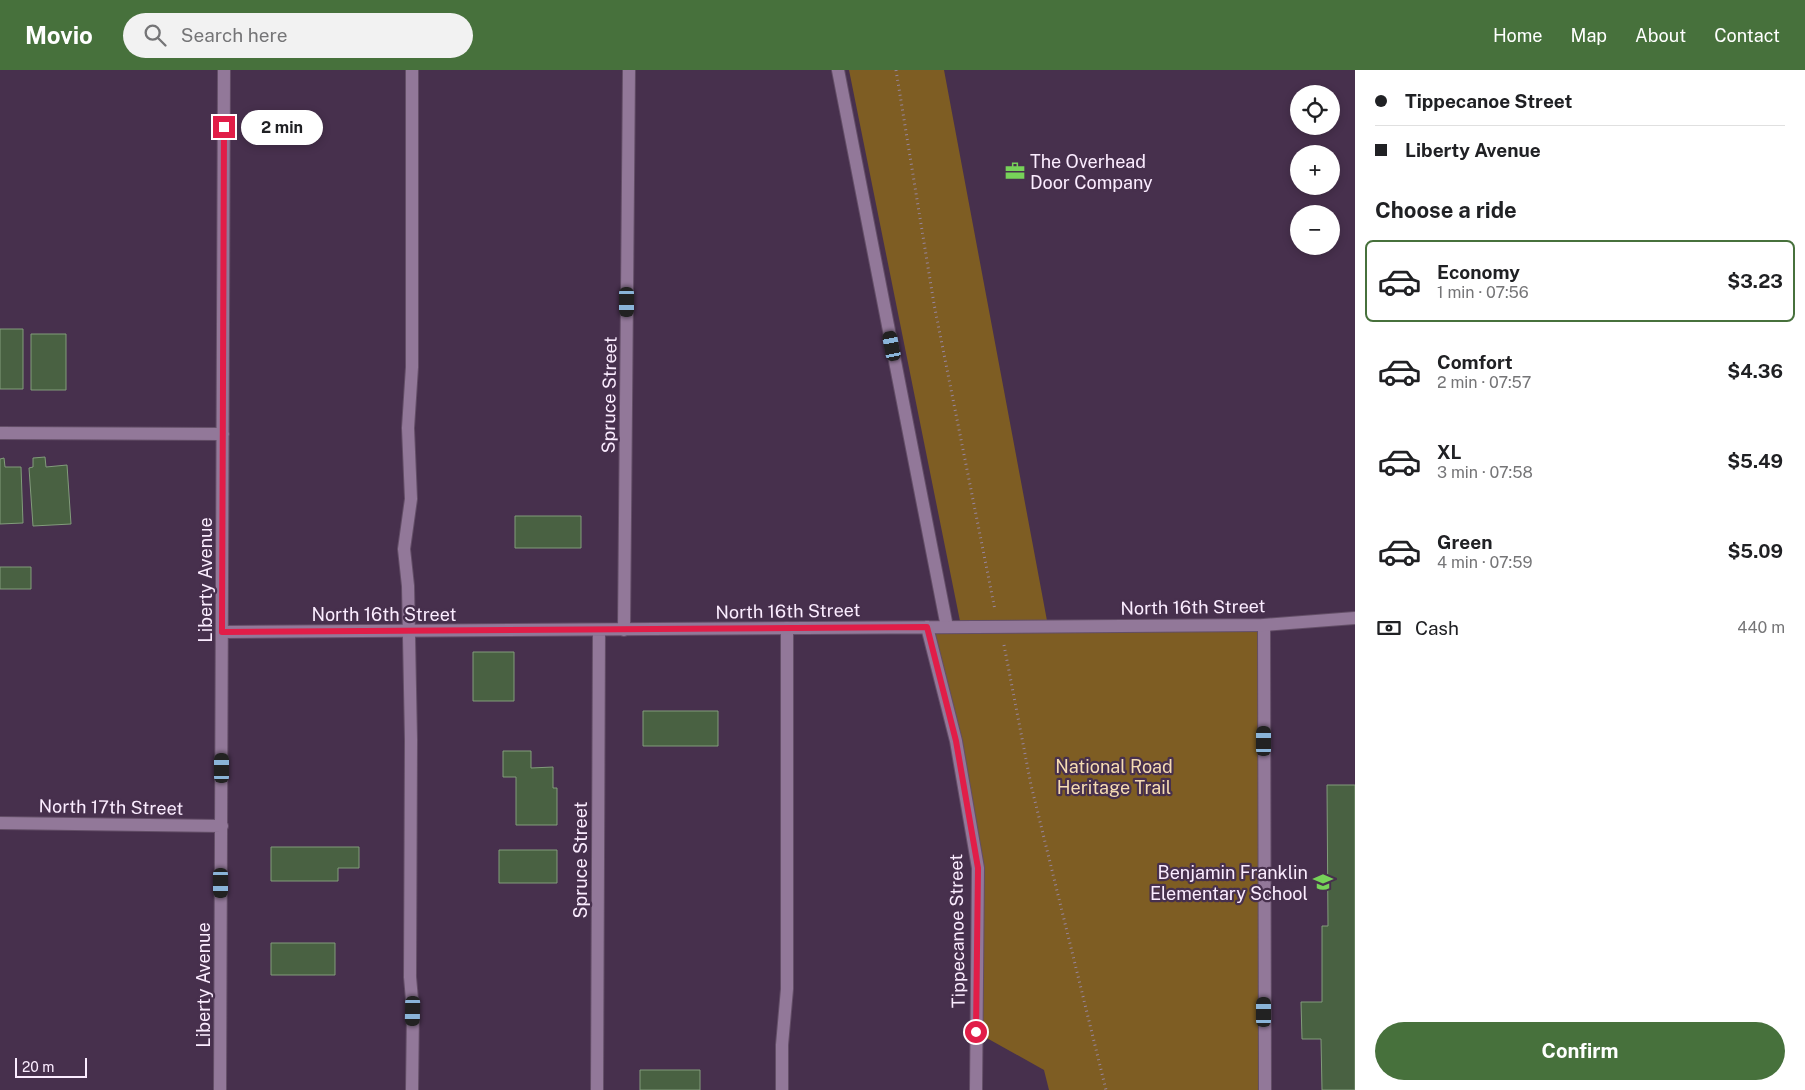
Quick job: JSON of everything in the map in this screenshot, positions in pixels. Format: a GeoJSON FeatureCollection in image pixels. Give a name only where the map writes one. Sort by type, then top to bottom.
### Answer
{"type":"FeatureCollection","features":[{"type":"Feature","properties":{"kind":"street","name":"Liberty Avenue"},"geometry":{"type":"LineString","coordinates":[[220,1090],[224,70]]}},
{"type":"Feature","properties":{"kind":"street"},"geometry":{"type":"LineString","coordinates":[[412,70],[412,367],[408,428],[411,499],[404,548],[408,586],[411,740],[410,977],[413,1011],[412,1090]]}},
{"type":"Feature","properties":{"kind":"street","name":"Spruce Street"},"geometry":{"type":"LineString","coordinates":[[624,630],[629,70]]}},
{"type":"Feature","properties":{"kind":"street"},"geometry":{"type":"LineString","coordinates":[[838,70],[946,627]]}},
{"type":"Feature","properties":{"kind":"street"},"geometry":{"type":"LineString","coordinates":[[0,433],[223,434]]}},
{"type":"Feature","properties":{"kind":"street","name":"North 16th Street"},"geometry":{"type":"LineString","coordinates":[[222,632],[1264,625],[1355,618]]}},
{"type":"Feature","properties":{"kind":"street"},"geometry":{"type":"LineString","coordinates":[[1264,625],[1265,1090]]}},
{"type":"Feature","properties":{"kind":"street","name":"Tippecanoe Street"},"geometry":{"type":"LineString","coordinates":[[927,627],[956,741],[978,868],[976,1090]]}},
{"type":"Feature","properties":{"kind":"street"},"geometry":{"type":"LineString","coordinates":[[782,1090],[782,1045],[788,989],[787,628]]}},
{"type":"Feature","properties":{"kind":"street","name":"Spruce Street"},"geometry":{"type":"LineString","coordinates":[[597,1090],[599,630]]}},
{"type":"Feature","properties":{"kind":"street","name":"North 17th Street"},"geometry":{"type":"LineString","coordinates":[[0,823],[222,826]]}},
{"type":"Feature","properties":{"kind":"path"},"geometry":{"type":"LineString","coordinates":[[896,70],[934,304],[992,596]]}},
{"type":"Feature","properties":{"kind":"path"},"geometry":{"type":"LineString","coordinates":[[1004,647],[1031,784],[1106,1090]]}},
{"type":"Feature","properties":{"kind":"green space","name":"National Road Heritage Trail"},"geometry":{"type":"Polygon","coordinates":[[[849,70],[944,70],[1048,626],[1264,625],[1265,1090],[1049,1090],[1044,1070],[976,1032],[978,868],[927,627],[961,626],[849,70]]]}},
{"type":"Feature","properties":{"kind":"building"},"geometry":{"type":"Polygon","coordinates":[[[0,329],[23,329],[23,389],[0,389],[0,329]]]}},
{"type":"Feature","properties":{"kind":"building"},"geometry":{"type":"Polygon","coordinates":[[[31,334],[66,334],[66,390],[31,390],[31,334]]]}},
{"type":"Feature","properties":{"kind":"building"},"geometry":{"type":"Polygon","coordinates":[[[45,457],[46,467],[67,465],[71,524],[33,526],[29,468],[33,467],[33,458],[45,457]]]}},
{"type":"Feature","properties":{"kind":"building"},"geometry":{"type":"Polygon","coordinates":[[[4,458],[5,467],[21,467],[23,523],[0,524],[0,459],[4,458]]]}},
{"type":"Feature","properties":{"kind":"building"},"geometry":{"type":"Polygon","coordinates":[[[515,516],[581,516],[581,548],[515,548],[515,516]]]}},
{"type":"Feature","properties":{"kind":"building"},"geometry":{"type":"Polygon","coordinates":[[[0,567],[31,567],[31,589],[0,589],[0,567]]]}},
{"type":"Feature","properties":{"kind":"building"},"geometry":{"type":"Polygon","coordinates":[[[473,652],[514,652],[514,701],[473,701],[473,652]]]}},
{"type":"Feature","properties":{"kind":"building"},"geometry":{"type":"Polygon","coordinates":[[[643,711],[718,711],[718,746],[643,746],[643,711]]]}},
{"type":"Feature","properties":{"kind":"building"},"geometry":{"type":"Polygon","coordinates":[[[503,751],[531,751],[531,768],[553,767],[553,788],[557,788],[557,825],[516,825],[516,777],[503,777],[503,751]]]}},
{"type":"Feature","properties":{"kind":"building"},"geometry":{"type":"Polygon","coordinates":[[[1327,785],[1355,785],[1355,1090],[1322,1090],[1321,1039],[1302,1039],[1301,1002],[1322,1002],[1322,926],[1328,926],[1327,785]]]}},
{"type":"Feature","properties":{"kind":"building"},"geometry":{"type":"Polygon","coordinates":[[[271,847],[359,847],[359,868],[338,868],[338,881],[271,881],[271,847]]]}},
{"type":"Feature","properties":{"kind":"building"},"geometry":{"type":"Polygon","coordinates":[[[499,850],[557,850],[557,883],[499,883],[499,850]]]}},
{"type":"Feature","properties":{"kind":"building"},"geometry":{"type":"Polygon","coordinates":[[[271,943],[335,943],[335,975],[271,975],[271,943]]]}},
{"type":"Feature","properties":{"kind":"building"},"geometry":{"type":"Polygon","coordinates":[[[640,1070],[700,1070],[700,1090],[640,1090],[640,1070]]]}},
{"type":"Feature","properties":{"kind":"place","name":"The Overhead Door Company"},"geometry":{"type":"Point","coordinates":[1015,171]}},
{"type":"Feature","properties":{"kind":"place","name":"Benjamin Franklin Elementary School"},"geometry":{"type":"Point","coordinates":[1323,882]}},
{"type":"Feature","properties":{"kind":"route"},"geometry":{"type":"LineString","coordinates":[[224,127],[222,632],[927,627],[956,741],[978,868],[976,1032]]}}]}
